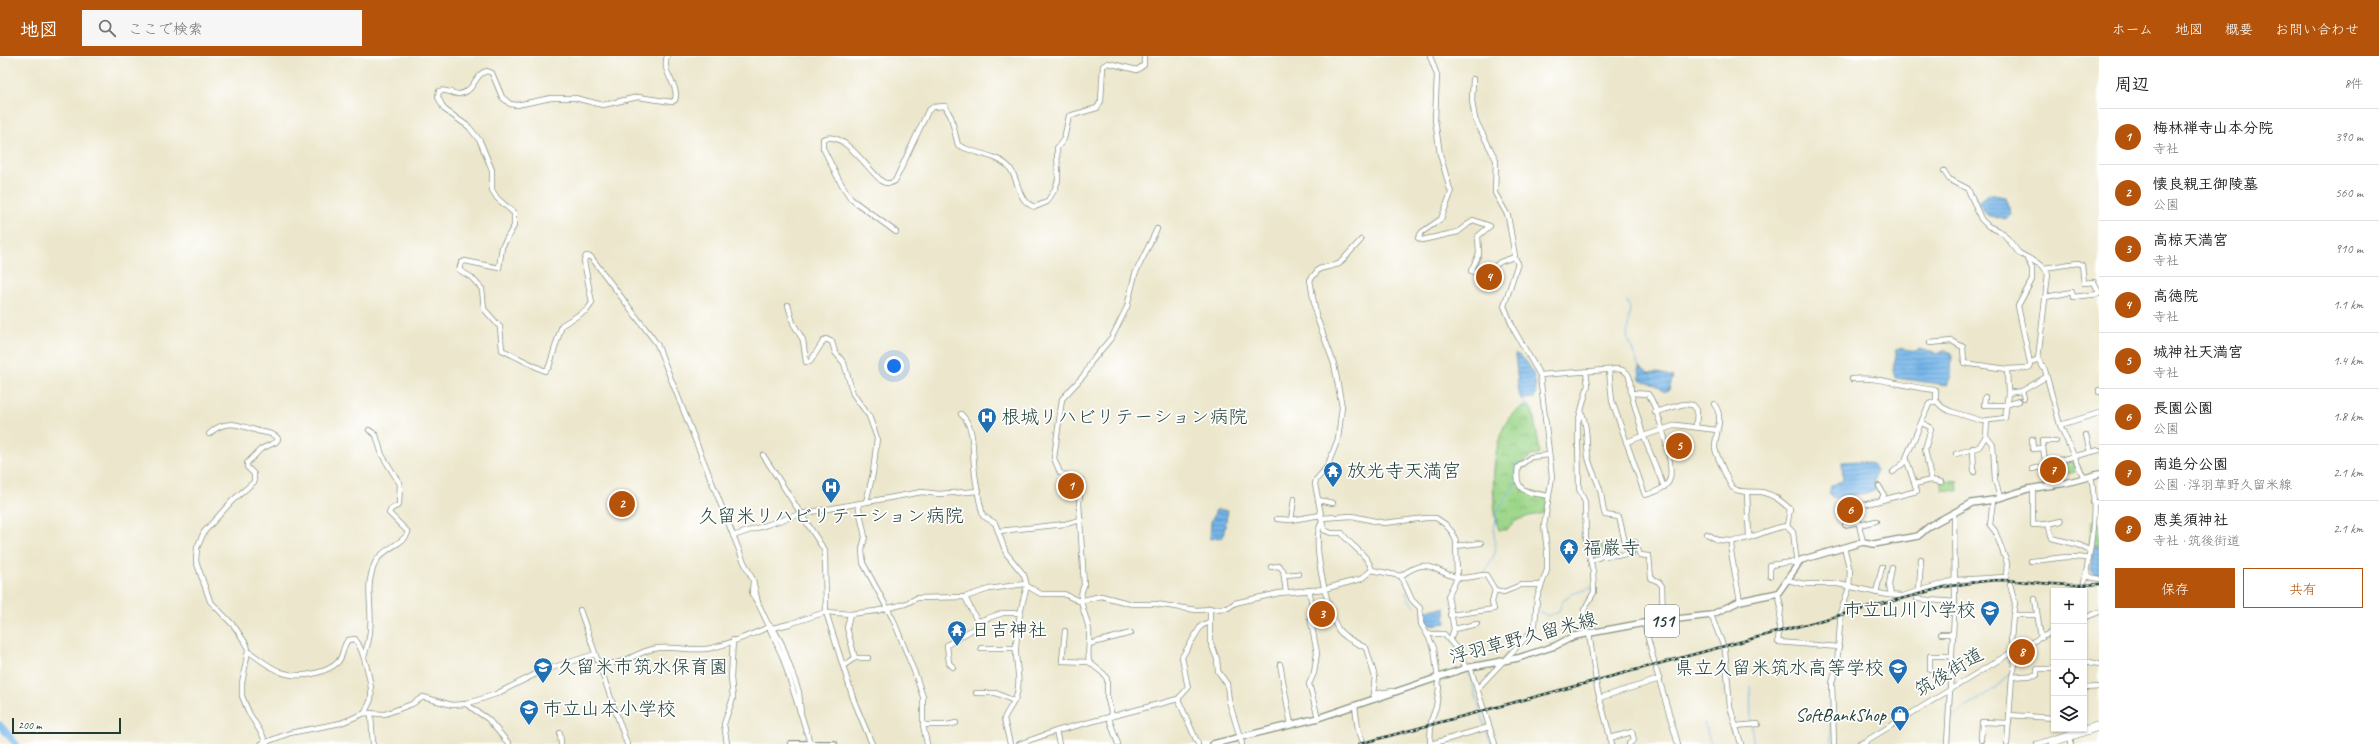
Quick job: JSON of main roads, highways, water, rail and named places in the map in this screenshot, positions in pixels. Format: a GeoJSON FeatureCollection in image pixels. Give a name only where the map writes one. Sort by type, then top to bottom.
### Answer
{"type":"FeatureCollection","features":[{"type":"Feature","properties":{"kind":"main road","name":"浮羽草野久留米線"},"geometry":{"type":"LineString","coordinates":[[1213,744],[1318,718],[1354,706],[1374,696],[1398,691],[1468,667],[1505,661],[1555,646],[1567,639],[1644,623],[1689,619],[1711,615],[1740,601],[1778,593],[1801,560],[1863,542],[1874,544],[1918,536],[1931,525],[1978,501],[1993,500],[2033,488],[2049,486],[2099,474]]}},
{"type":"Feature","properties":{"kind":"main road"},"geometry":{"type":"LineString","coordinates":[[791,744],[834,744]]}},
{"type":"Feature","properties":{"kind":"water"},"geometry":{"type":"Polygon","coordinates":[[[1988,194],[2005,197],[2011,214],[2006,220],[1987,215],[1977,202],[1988,194]]]}},
{"type":"Feature","properties":{"kind":"water"},"geometry":{"type":"Polygon","coordinates":[[[1902,347],[1910,351],[1920,349],[1938,354],[1945,350],[1952,353],[1951,376],[1947,385],[1895,378],[1893,370],[1897,350],[1902,347]]]}},
{"type":"Feature","properties":{"kind":"water"},"geometry":{"type":"Polygon","coordinates":[[[1515,354],[1525,360],[1529,366],[1536,386],[1534,398],[1521,399],[1519,394],[1515,354]]]}},
{"type":"Feature","properties":{"kind":"water"},"geometry":{"type":"Polygon","coordinates":[[[1639,367],[1648,373],[1659,373],[1673,377],[1669,390],[1664,392],[1658,386],[1640,380],[1639,367]]]}},
{"type":"Feature","properties":{"kind":"water"},"geometry":{"type":"Polygon","coordinates":[[[1860,461],[1872,464],[1876,470],[1874,481],[1876,489],[1867,493],[1833,498],[1829,494],[1831,486],[1843,480],[1842,462],[1860,461]]]}},
{"type":"Feature","properties":{"kind":"water"},"geometry":{"type":"Polygon","coordinates":[[[1216,510],[1228,510],[1223,537],[1210,539],[1211,522],[1216,510]]]}},
{"type":"Feature","properties":{"kind":"water"},"geometry":{"type":"Polygon","coordinates":[[[2099,546],[2099,575],[2093,574],[2091,570],[2094,547],[2099,546]]]}},
{"type":"Feature","properties":{"kind":"water"},"geometry":{"type":"Polygon","coordinates":[[[1445,608],[1446,623],[1429,625],[1423,621],[1424,610],[1445,608]]]}},
{"type":"Feature","properties":{"kind":"waterway"},"geometry":{"type":"LineString","coordinates":[[1627,301],[1630,309],[1627,336],[1639,367]]}},
{"type":"Feature","properties":{"kind":"waterway"},"geometry":{"type":"LineString","coordinates":[[1523,398],[1527,408],[1534,410]]}},
{"type":"Feature","properties":{"kind":"waterway"},"geometry":{"type":"LineString","coordinates":[[1485,573],[1495,553],[1494,528],[1498,510],[1515,485],[1515,466],[1518,462]]}},
{"type":"Feature","properties":{"kind":"waterway"},"geometry":{"type":"LineString","coordinates":[[1539,612],[1549,616],[1559,611],[1561,605],[1567,597],[1592,588]]}},
{"type":"Feature","properties":{"kind":"waterway"},"geometry":{"type":"LineString","coordinates":[[1406,592],[1409,600],[1415,606]]}},
{"type":"Feature","properties":{"kind":"waterway"},"geometry":{"type":"LineString","coordinates":[[1664,610],[1675,616]]}},
{"type":"Feature","properties":{"kind":"waterway"},"geometry":{"type":"LineString","coordinates":[[1427,629],[1433,631],[1441,629],[1450,636]]}},
{"type":"Feature","properties":{"kind":"waterway"},"geometry":{"type":"LineString","coordinates":[[1453,640],[1456,632]]}},
{"type":"Feature","properties":{"kind":"waterway"},"geometry":{"type":"LineString","coordinates":[[1468,670],[1485,726]]}},
{"type":"Feature","properties":{"kind":"waterway"},"geometry":{"type":"LineString","coordinates":[[1951,717],[1996,688],[2012,671]]}},
{"type":"Feature","properties":{"kind":"waterway"},"geometry":{"type":"LineString","coordinates":[[1750,686],[1751,723]]}},
{"type":"Feature","properties":{"kind":"waterway"},"geometry":{"type":"LineString","coordinates":[[1830,701],[1831,744]]}},
{"type":"Feature","properties":{"kind":"waterway"},"geometry":{"type":"LineString","coordinates":[[1704,723],[1711,744]]}},
{"type":"Feature","properties":{"kind":"waterway"},"geometry":{"type":"LineString","coordinates":[[0,725],[16,744]]}},
{"type":"Feature","properties":{"kind":"waterway"},"geometry":{"type":"LineString","coordinates":[[1752,726],[1753,744]]}},
{"type":"Feature","properties":{"kind":"waterway"},"geometry":{"type":"LineString","coordinates":[[1486,729],[1491,744]]}},
{"type":"Feature","properties":{"kind":"railway"},"geometry":{"type":"LineString","coordinates":[[1359,744],[1945,587],[1996,580],[2063,585],[2099,584]]}},
{"type":"Feature","properties":{"kind":"place","name":"高徳院"},"geometry":{"type":"Point","coordinates":[1489,277]}},
{"type":"Feature","properties":{"kind":"place","name":"根城リハビリテーション病院"},"geometry":{"type":"Point","coordinates":[987,434]}},
{"type":"Feature","properties":{"kind":"place","name":"城神社天満宮"},"geometry":{"type":"Point","coordinates":[1679,446]}},
{"type":"Feature","properties":{"kind":"place","name":"南追分公園"},"geometry":{"type":"Point","coordinates":[2053,470]}},
{"type":"Feature","properties":{"kind":"place","name":"梅林禅寺山本分院"},"geometry":{"type":"Point","coordinates":[1071,486]}},
{"type":"Feature","properties":{"kind":"place","name":"放光寺天満宮"},"geometry":{"type":"Point","coordinates":[1333,488]}},
{"type":"Feature","properties":{"kind":"place","name":"懐良親王御陵墓"},"geometry":{"type":"Point","coordinates":[622,504]}},
{"type":"Feature","properties":{"kind":"place","name":"久留米リハビリテーション病院"},"geometry":{"type":"Point","coordinates":[831,504]}},
{"type":"Feature","properties":{"kind":"place","name":"長園公園"},"geometry":{"type":"Point","coordinates":[1850,510]}},
{"type":"Feature","properties":{"kind":"place","name":"福巌寺"},"geometry":{"type":"Point","coordinates":[1569,565]}},
{"type":"Feature","properties":{"kind":"place","name":"高椋天満宮"},"geometry":{"type":"Point","coordinates":[1322,614]}},
{"type":"Feature","properties":{"kind":"place","name":"市立山川小学校"},"geometry":{"type":"Point","coordinates":[1990,627]}},
{"type":"Feature","properties":{"kind":"place","name":"日吉神社"},"geometry":{"type":"Point","coordinates":[957,647]}},
{"type":"Feature","properties":{"kind":"place","name":"恵美須神社"},"geometry":{"type":"Point","coordinates":[2022,652]}},
{"type":"Feature","properties":{"kind":"place","name":"久留米市筑水保育園"},"geometry":{"type":"Point","coordinates":[543,684]}},
{"type":"Feature","properties":{"kind":"place","name":"県立久留米筑水高等学校"},"geometry":{"type":"Point","coordinates":[1898,685]}},
{"type":"Feature","properties":{"kind":"place","name":"市立山本小学校"},"geometry":{"type":"Point","coordinates":[529,726]}},
{"type":"Feature","properties":{"kind":"place","name":"SoftBankShop"},"geometry":{"type":"Point","coordinates":[1900,732]}}]}
